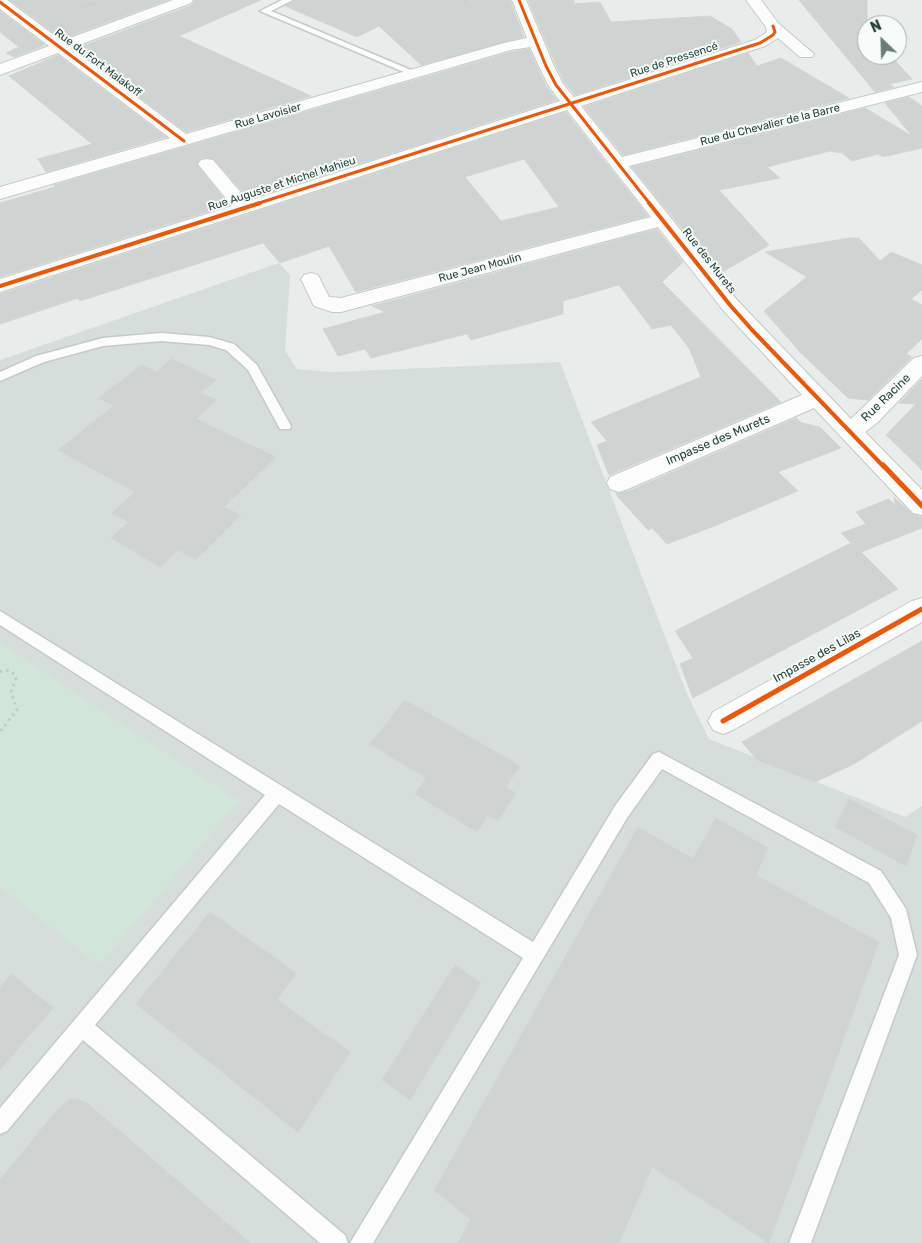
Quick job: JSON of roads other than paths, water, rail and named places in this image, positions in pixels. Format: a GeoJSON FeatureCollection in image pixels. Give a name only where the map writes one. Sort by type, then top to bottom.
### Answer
{"type":"FeatureCollection","features":[{"type":"Feature","properties":{"kind":"street","name":"Rue des Murets"},"geometry":{"type":"LineString","coordinates":[[519,0],[548,72],[570,103],[741,318],[922,506]]}},
{"type":"Feature","properties":{"kind":"street"},"geometry":{"type":"LineString","coordinates":[[754,0],[773,26],[806,54]]}},
{"type":"Feature","properties":{"kind":"street"},"geometry":{"type":"LineString","coordinates":[[0,70],[180,1]]}},
{"type":"Feature","properties":{"kind":"street","name":"Rue du Fort Malakoff"},"geometry":{"type":"LineString","coordinates":[[0,2],[184,141]]}},
{"type":"Feature","properties":{"kind":"street","name":"Rue de Pressencé"},"geometry":{"type":"LineString","coordinates":[[570,103],[760,43],[773,36],[775,32],[773,26]]}},
{"type":"Feature","properties":{"kind":"street","name":"Rue Lavoisier"},"geometry":{"type":"LineString","coordinates":[[0,193],[509,46],[536,41]]}},
{"type":"Feature","properties":{"kind":"street","name":"Rue du Chevalier de la Barre"},"geometry":{"type":"LineString","coordinates":[[619,163],[922,87]]}},
{"type":"Feature","properties":{"kind":"street","name":"Rue Auguste et Michel Mahieu"},"geometry":{"type":"LineString","coordinates":[[0,286],[570,103]]}},
{"type":"Feature","properties":{"kind":"street","name":"Rue Auguste et Michel Mahieu"},"geometry":{"type":"LineString","coordinates":[[207,164],[244,207]]}},
{"type":"Feature","properties":{"kind":"street","name":"Rue Jean Moulin"},"geometry":{"type":"LineString","coordinates":[[311,279],[321,301],[332,306],[341,305],[664,220]]}},
{"type":"Feature","properties":{"kind":"street","name":"Rue Racine"},"geometry":{"type":"LineString","coordinates":[[850,432],[869,417],[922,363]]}},
{"type":"Feature","properties":{"kind":"street","name":"Impasse des Murets"},"geometry":{"type":"LineString","coordinates":[[619,483],[817,398]]}},
{"type":"Feature","properties":{"kind":"street","name":"Impasse des Lilas"},"geometry":{"type":"LineString","coordinates":[[722,721],[922,609]]}},
{"type":"Feature","properties":{"kind":"lane"},"geometry":{"type":"LineString","coordinates":[[289,0],[264,11],[414,73]]}},
{"type":"Feature","properties":{"kind":"lane"},"geometry":{"type":"LineString","coordinates":[[0,377],[40,359],[103,342],[161,337],[209,341],[230,347],[252,368],[285,426]]}},
{"type":"Feature","properties":{"kind":"lane"},"geometry":{"type":"LineString","coordinates":[[0,616],[277,793],[536,955]]}},
{"type":"Feature","properties":{"kind":"lane"},"geometry":{"type":"LineString","coordinates":[[361,1243],[621,812],[659,759],[875,877],[900,915],[908,955],[800,1243]]}},
{"type":"Feature","properties":{"kind":"lane"},"geometry":{"type":"LineString","coordinates":[[0,1124],[277,793]]}},
{"type":"Feature","properties":{"kind":"lane"},"geometry":{"type":"LineString","coordinates":[[81,1026],[337,1243]]}}]}
